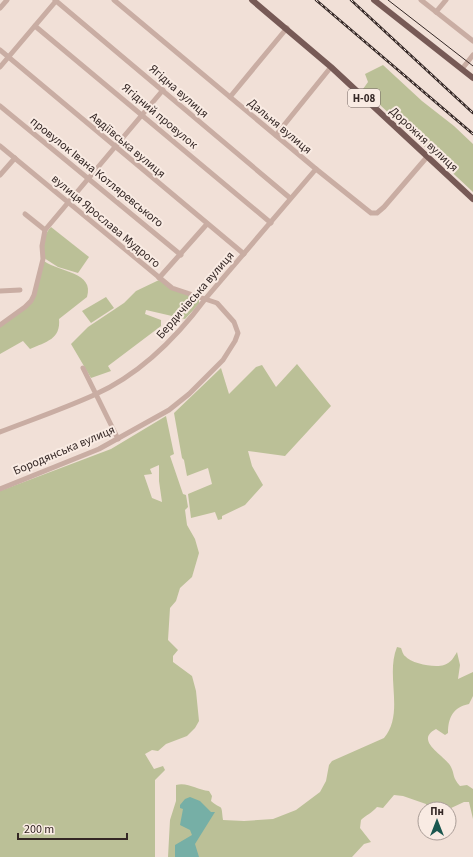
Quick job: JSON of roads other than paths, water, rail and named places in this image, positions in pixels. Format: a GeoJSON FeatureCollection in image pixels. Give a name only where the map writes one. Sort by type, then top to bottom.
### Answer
{"type":"FeatureCollection","features":[{"type":"Feature","properties":{"kind":"main road","name":"Дорожня вулиця"},"geometry":{"type":"LineString","coordinates":[[252,0],[287,28],[331,67],[473,199]]}},
{"type":"Feature","properties":{"kind":"main road"},"geometry":{"type":"LineString","coordinates":[[374,0],[473,78]]}},
{"type":"Feature","properties":{"kind":"street"},"geometry":{"type":"LineString","coordinates":[[0,8],[7,0]]}},
{"type":"Feature","properties":{"kind":"street","name":"Дальня вулиця"},"geometry":{"type":"LineString","coordinates":[[114,0],[316,169],[371,213],[374,213],[384,207],[427,157]]}},
{"type":"Feature","properties":{"kind":"street"},"geometry":{"type":"LineString","coordinates":[[421,0],[473,41]]}},
{"type":"Feature","properties":{"kind":"street"},"geometry":{"type":"LineString","coordinates":[[436,12],[446,0]]}},
{"type":"Feature","properties":{"kind":"street"},"geometry":{"type":"LineString","coordinates":[[0,67],[36,26],[55,1]]}},
{"type":"Feature","properties":{"kind":"street","name":"Ягідна вулиця"},"geometry":{"type":"LineString","coordinates":[[55,1],[164,90],[226,145],[290,198]]}},
{"type":"Feature","properties":{"kind":"street","name":"Ягідний провулок"},"geometry":{"type":"LineString","coordinates":[[36,26],[143,114],[271,223]]}},
{"type":"Feature","properties":{"kind":"street"},"geometry":{"type":"LineString","coordinates":[[230,97],[287,28]]}},
{"type":"Feature","properties":{"kind":"street","name":"Авдіївська вулиця"},"geometry":{"type":"LineString","coordinates":[[0,50],[244,254]]}},
{"type":"Feature","properties":{"kind":"street"},"geometry":{"type":"LineString","coordinates":[[462,69],[473,55]]}},
{"type":"Feature","properties":{"kind":"street"},"geometry":{"type":"LineString","coordinates":[[276,135],[331,67]]}},
{"type":"Feature","properties":{"kind":"street"},"geometry":{"type":"LineString","coordinates":[[0,325],[31,301],[42,259],[42,246],[45,230],[67,202],[164,90]]}},
{"type":"Feature","properties":{"kind":"street","name":"провулок Івана Котляревського"},"geometry":{"type":"LineString","coordinates":[[0,106],[181,255]]}},
{"type":"Feature","properties":{"kind":"street","name":"вулиця Ярослава Мудрого"},"geometry":{"type":"LineString","coordinates":[[0,146],[172,288],[206,298]]}},
{"type":"Feature","properties":{"kind":"street"},"geometry":{"type":"LineString","coordinates":[[0,175],[15,158]]}},
{"type":"Feature","properties":{"kind":"street","name":"Бердичівська вулиця"},"geometry":{"type":"LineString","coordinates":[[0,432],[95,395],[138,368],[157,352],[193,315],[316,169]]}},
{"type":"Feature","properties":{"kind":"street"},"geometry":{"type":"LineString","coordinates":[[25,214],[45,230]]}},
{"type":"Feature","properties":{"kind":"street"},"geometry":{"type":"LineString","coordinates":[[159,278],[208,224]]}},
{"type":"Feature","properties":{"kind":"street"},"geometry":{"type":"LineString","coordinates":[[0,291],[20,290]]}},
{"type":"Feature","properties":{"kind":"street","name":"Бородянська вулиця"},"geometry":{"type":"LineString","coordinates":[[0,488],[99,449],[118,439],[169,410],[212,372],[228,353],[237,336],[236,325],[217,303],[206,298]]}},
{"type":"Feature","properties":{"kind":"street"},"geometry":{"type":"LineString","coordinates":[[83,368],[118,439]]}},
{"type":"Feature","properties":{"kind":"water"},"geometry":{"type":"Polygon","coordinates":[[[190,797],[200,801],[211,812],[215,812],[195,844],[199,857],[175,857],[175,845],[192,835],[190,830],[180,825],[183,809],[180,808],[180,805],[185,799],[190,797]]]}},
{"type":"Feature","properties":{"kind":"tram line"},"geometry":{"type":"LineString","coordinates":[[388,0],[473,66]]}},
{"type":"Feature","properties":{"kind":"railway"},"geometry":{"type":"LineString","coordinates":[[316,0],[473,134]]}},
{"type":"Feature","properties":{"kind":"railway"},"geometry":{"type":"LineString","coordinates":[[351,0],[473,113]]}}]}
